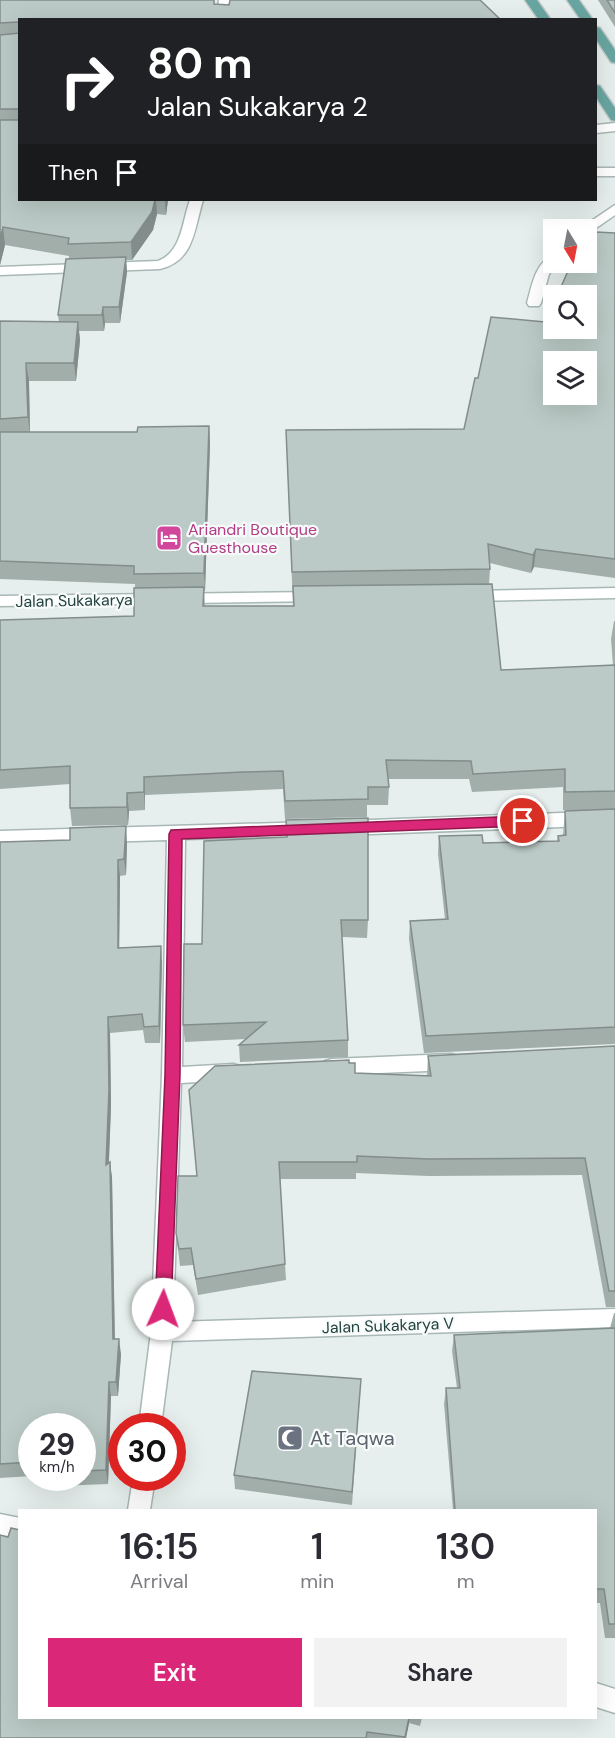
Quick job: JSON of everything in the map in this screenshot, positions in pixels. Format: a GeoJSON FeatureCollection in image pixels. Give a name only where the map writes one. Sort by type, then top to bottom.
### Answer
{"type":"FeatureCollection","features":[{"type":"Feature","properties":{"kind":"main road"},"geometry":{"type":"LineString","coordinates":[[531,0],[544,18]]}},
{"type":"Feature","properties":{"kind":"main road"},"geometry":{"type":"LineString","coordinates":[[573,0],[586,18]]}},
{"type":"Feature","properties":{"kind":"main road"},"geometry":{"type":"LineString","coordinates":[[597,32],[615,58]]}},
{"type":"Feature","properties":{"kind":"main road"},"geometry":{"type":"LineString","coordinates":[[597,90],[615,117]]}},
{"type":"Feature","properties":{"kind":"street"},"geometry":{"type":"LineString","coordinates":[[222,18],[225,0]]}},
{"type":"Feature","properties":{"kind":"street"},"geometry":{"type":"LineString","coordinates":[[597,129],[615,127]]}},
{"type":"Feature","properties":{"kind":"street"},"geometry":{"type":"LineString","coordinates":[[597,172],[615,172]]}},
{"type":"Feature","properties":{"kind":"street"},"geometry":{"type":"LineString","coordinates":[[0,271],[160,265],[173,260],[182,250],[196,201]]}},
{"type":"Feature","properties":{"kind":"street"},"geometry":{"type":"LineString","coordinates":[[597,221],[615,209]]}},
{"type":"Feature","properties":{"kind":"street"},"geometry":{"type":"LineString","coordinates":[[534,303],[543,272]]}},
{"type":"Feature","properties":{"kind":"street"},"geometry":{"type":"LineString","coordinates":[[452,596],[615,593]]}},
{"type":"Feature","properties":{"kind":"street","name":"Jalan Sukakarya"},"geometry":{"type":"LineString","coordinates":[[0,601],[333,597]]}},
{"type":"Feature","properties":{"kind":"street"},"geometry":{"type":"LineString","coordinates":[[0,838],[615,818]]}},
{"type":"Feature","properties":{"kind":"street"},"geometry":{"type":"LineString","coordinates":[[152,1413],[162,1332],[172,1075],[176,834]]}},
{"type":"Feature","properties":{"kind":"street"},"geometry":{"type":"LineString","coordinates":[[316,1068],[471,1061]]}},
{"type":"Feature","properties":{"kind":"street"},"geometry":{"type":"LineString","coordinates":[[172,1075],[256,1071]]}},
{"type":"Feature","properties":{"kind":"street","name":"Jalan Sukakarya V"},"geometry":{"type":"LineString","coordinates":[[162,1332],[615,1318]]}},
{"type":"Feature","properties":{"kind":"street"},"geometry":{"type":"LineString","coordinates":[[139,1509],[142,1491]]}},
{"type":"Feature","properties":{"kind":"street"},"geometry":{"type":"LineString","coordinates":[[0,1525],[18,1529]]}},
{"type":"Feature","properties":{"kind":"street"},"geometry":{"type":"LineString","coordinates":[[597,1695],[615,1701]]}},
{"type":"Feature","properties":{"kind":"building"},"geometry":{"type":"Polygon","coordinates":[[[0,0],[214,0],[214,4],[229,5],[230,0],[480,0],[499,18],[18,18],[18,22],[0,23],[0,0]]]}},
{"type":"Feature","properties":{"kind":"building"},"geometry":{"type":"Polygon","coordinates":[[[607,0],[615,0],[615,13],[607,0]]]}},
{"type":"Feature","properties":{"kind":"building"},"geometry":{"type":"Polygon","coordinates":[[[18,33],[18,109],[0,109],[0,35],[18,33]]]}},
{"type":"Feature","properties":{"kind":"building"},"geometry":{"type":"Polygon","coordinates":[[[0,120],[18,120],[18,201],[155,201],[152,212],[131,242],[68,244],[69,238],[3,227],[0,239],[0,120]]]}},
{"type":"Feature","properties":{"kind":"building"},"geometry":{"type":"Polygon","coordinates":[[[597,232],[615,233],[615,559],[536,549],[533,555],[488,544],[490,569],[292,572],[286,430],[464,429],[491,317],[543,322],[543,339],[597,339],[597,285],[562,285],[567,273],[597,273],[597,232]]]}},
{"type":"Feature","properties":{"kind":"building"},"geometry":{"type":"Polygon","coordinates":[[[126,257],[119,307],[103,307],[102,315],[58,315],[66,259],[126,257]]]}},
{"type":"Feature","properties":{"kind":"building"},"geometry":{"type":"Polygon","coordinates":[[[0,321],[78,322],[74,363],[26,363],[28,417],[0,419],[0,321]]]}},
{"type":"Feature","properties":{"kind":"building"},"geometry":{"type":"Polygon","coordinates":[[[209,426],[204,573],[134,574],[134,566],[0,561],[0,432],[137,432],[138,427],[209,426]]]}},
{"type":"Feature","properties":{"kind":"building"},"geometry":{"type":"Polygon","coordinates":[[[492,584],[501,670],[615,665],[615,791],[565,792],[565,769],[473,774],[471,761],[386,760],[389,787],[368,787],[368,799],[285,801],[283,771],[242,772],[144,777],[144,792],[127,793],[127,807],[70,808],[70,766],[0,770],[0,620],[134,616],[134,588],[204,587],[203,606],[294,606],[293,586],[492,584]]]}},
{"type":"Feature","properties":{"kind":"building"},"geometry":{"type":"Polygon","coordinates":[[[615,809],[615,1027],[426,1036],[410,921],[448,919],[439,836],[482,835],[483,843],[559,841],[558,836],[566,835],[565,811],[615,809]]]}},
{"type":"Feature","properties":{"kind":"building"},"geometry":{"type":"Polygon","coordinates":[[[368,818],[368,920],[341,920],[348,1040],[239,1045],[266,1022],[183,1025],[184,944],[202,944],[204,841],[287,837],[286,820],[368,818]]]}},
{"type":"Feature","properties":{"kind":"building"},"geometry":{"type":"Polygon","coordinates":[[[126,826],[124,859],[118,860],[118,948],[161,946],[159,1026],[144,1027],[142,1014],[108,1017],[109,1090],[106,1165],[110,1162],[113,1339],[119,1339],[116,1382],[109,1382],[106,1470],[96,1470],[96,1413],[18,1413],[18,1463],[0,1464],[0,842],[70,840],[70,828],[126,826]]]}},
{"type":"Feature","properties":{"kind":"building"},"geometry":{"type":"Polygon","coordinates":[[[615,1046],[615,1291],[609,1291],[585,1158],[429,1159],[357,1156],[357,1162],[279,1162],[285,1264],[196,1279],[191,1248],[179,1249],[176,1233],[178,1176],[197,1176],[189,1090],[215,1066],[349,1060],[349,1063],[355,1063],[355,1073],[431,1076],[428,1056],[615,1046]]]}},
{"type":"Feature","properties":{"kind":"building"},"geometry":{"type":"Polygon","coordinates":[[[615,1328],[615,1624],[609,1624],[604,1589],[597,1589],[597,1509],[455,1509],[446,1388],[460,1388],[454,1335],[615,1328]]]}},
{"type":"Feature","properties":{"kind":"building"},"geometry":{"type":"Polygon","coordinates":[[[252,1371],[361,1379],[352,1492],[234,1475],[252,1371]]]}},
{"type":"Feature","properties":{"kind":"building"},"geometry":{"type":"Polygon","coordinates":[[[11,1528],[18,1530],[18,1719],[409,1719],[405,1737],[367,1732],[366,1738],[0,1738],[0,1535],[8,1537],[11,1528]]]}},
{"type":"Feature","properties":{"kind":"place","name":"Ariandri Boutique Guesthouse"},"geometry":{"type":"Point","coordinates":[169,538]}},
{"type":"Feature","properties":{"kind":"place","name":"At Taqwa"},"geometry":{"type":"Point","coordinates":[290,1438]}},
{"type":"Feature","properties":{"kind":"route"},"geometry":{"type":"LineString","coordinates":[[163,1309],[172,1075],[176,834],[523,821]]}}]}
